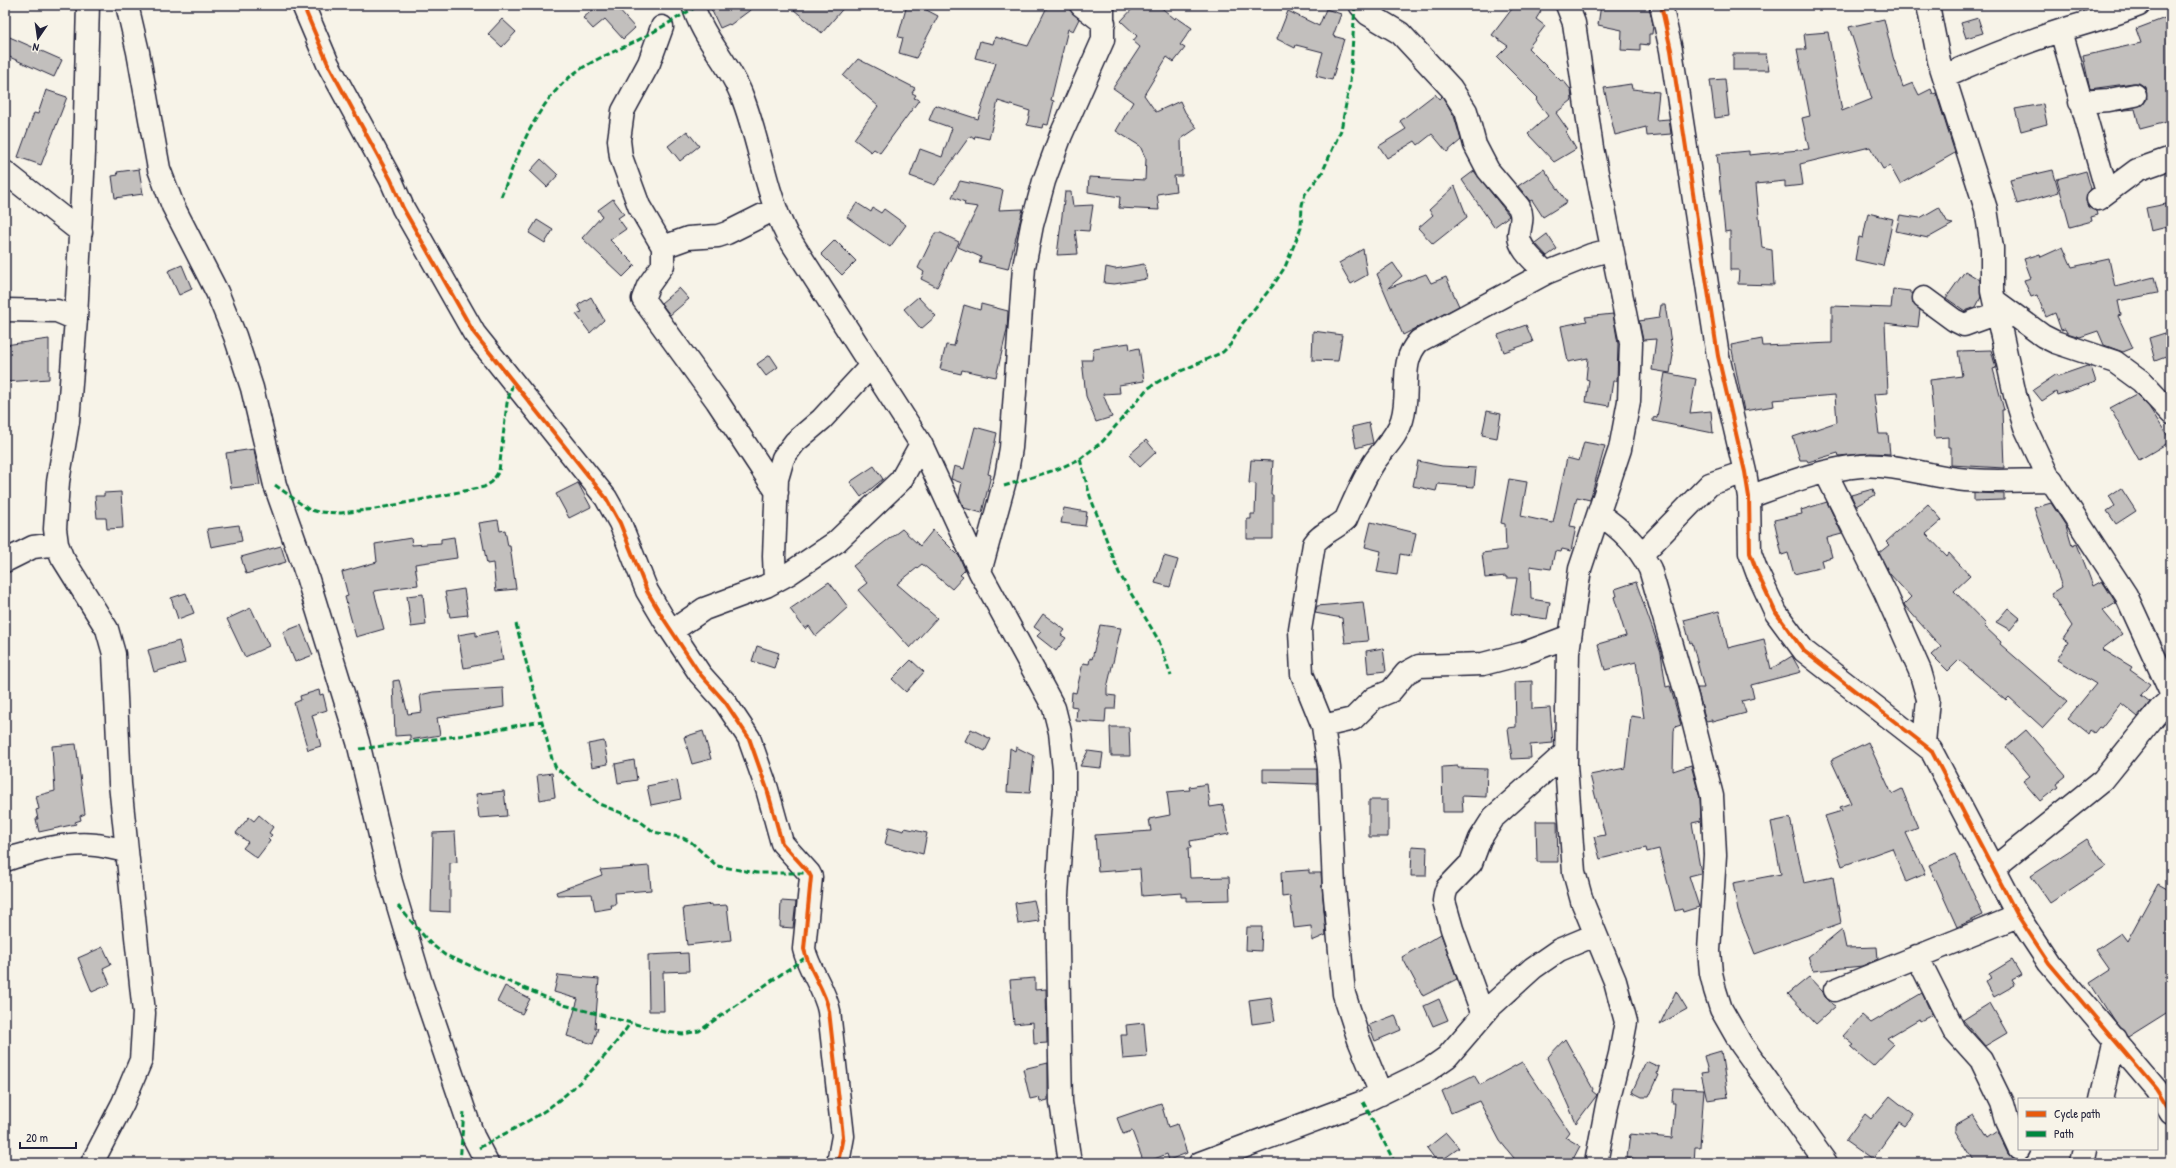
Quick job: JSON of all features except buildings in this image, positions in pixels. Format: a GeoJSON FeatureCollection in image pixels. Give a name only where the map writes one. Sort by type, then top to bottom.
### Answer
{"type":"FeatureCollection","features":[{"type":"Feature","properties":{"kind":"street"},"geometry":{"type":"LineString","coordinates":[[88,5],[81,232],[76,319],[68,422],[58,482],[56,514],[58,544],[68,569],[107,629],[114,654],[120,784],[144,1013],[140,1060],[123,1103],[92,1163]]}},
{"type":"Feature","properties":{"kind":"street"},"geometry":{"type":"LineString","coordinates":[[127,5],[138,52],[159,168],[173,206],[217,292],[235,336],[252,388],[275,485],[306,573],[358,742],[391,882],[419,976],[473,1136],[487,1163]]}},
{"type":"Feature","properties":{"kind":"street"},"geometry":{"type":"LineString","coordinates":[[303,5],[328,64],[391,180],[403,208],[474,333],[606,498],[620,523],[647,590],[700,674],[725,702],[742,727],[758,760],[782,843],[810,873],[811,877],[804,949],[828,1007],[843,1136],[838,1163]]}},
{"type":"Feature","properties":{"kind":"street"},"geometry":{"type":"LineString","coordinates":[[693,5],[703,28],[732,73],[742,96],[754,131],[775,209],[787,236],[806,268],[870,367],[897,405],[921,444],[980,572],[1054,708],[1060,732],[1064,793],[1057,895],[1061,1102],[1070,1163]]}},
{"type":"Feature","properties":{"kind":"street"},"geometry":{"type":"LineString","coordinates":[[980,572],[1006,477],[1011,448],[1024,267],[1032,225],[1044,181],[1061,135],[1103,40],[1104,14],[1082,5]]}},
{"type":"Feature","properties":{"kind":"street"},"geometry":{"type":"LineString","coordinates":[[1360,5],[1368,14],[1400,33],[1438,72],[1462,102],[1475,144],[1488,170],[1519,207],[1522,214],[1520,242],[1526,252],[1546,273]]}},
{"type":"Feature","properties":{"kind":"street"},"geometry":{"type":"LineString","coordinates":[[1567,5],[1574,23],[1592,148],[1610,250],[1631,343],[1629,401],[1620,449],[1580,569],[1570,636],[1565,753],[1569,824],[1574,872],[1582,901],[1615,981],[1626,1022],[1624,1039],[1607,1104],[1596,1163]]}},
{"type":"Feature","properties":{"kind":"street"},"geometry":{"type":"LineString","coordinates":[[1661,5],[1671,50],[1718,356],[1745,472],[1749,497],[1750,553],[1757,572],[1776,613],[1804,651],[1924,743],[1931,750],[2018,916],[2049,963],[2088,1007],[2085,1007],[2115,1039],[2156,1089],[2171,1113]]}},
{"type":"Feature","properties":{"kind":"street"},"geometry":{"type":"LineString","coordinates":[[1928,5],[1938,61],[1986,209],[1992,248],[1995,306],[2015,395],[2025,427],[2052,480],[2126,595],[2171,693]]}},
{"type":"Feature","properties":{"kind":"street"},"geometry":{"type":"LineString","coordinates":[[1944,76],[2005,50],[2109,17],[2139,5]]}},
{"type":"Feature","properties":{"kind":"street"},"geometry":{"type":"LineString","coordinates":[[662,27],[649,63],[623,111],[619,140],[621,157],[639,206],[663,247],[663,265],[648,286],[643,298],[721,408],[777,492]]}},
{"type":"Feature","properties":{"kind":"street"},"geometry":{"type":"LineString","coordinates":[[2061,31],[2080,102],[2102,196],[2137,170],[2171,158]]}},
{"type":"Feature","properties":{"kind":"street"},"geometry":{"type":"LineString","coordinates":[[2080,102],[2109,100],[2136,95]]}},
{"type":"Feature","properties":{"kind":"street"},"geometry":{"type":"LineString","coordinates":[[5,172],[81,232]]}},
{"type":"Feature","properties":{"kind":"street"},"geometry":{"type":"LineString","coordinates":[[663,247],[688,238],[718,236],[727,233],[775,209]]}},
{"type":"Feature","properties":{"kind":"street"},"geometry":{"type":"LineString","coordinates":[[1381,1094],[1359,1040],[1344,994],[1334,887],[1329,768],[1323,726],[1302,674],[1300,659],[1300,630],[1314,544],[1323,534],[1340,525],[1346,519],[1372,467],[1398,431],[1407,397],[1407,363],[1411,350],[1419,341],[1433,332],[1546,273],[1590,255],[1610,250]]}},
{"type":"Feature","properties":{"kind":"street"},"geometry":{"type":"LineString","coordinates":[[1924,298],[1954,320],[1964,325],[1995,306]]}},
{"type":"Feature","properties":{"kind":"street"},"geometry":{"type":"LineString","coordinates":[[1995,306],[2055,342],[2114,362],[2141,381],[2171,413]]}},
{"type":"Feature","properties":{"kind":"street"},"geometry":{"type":"LineString","coordinates":[[5,310],[57,311],[76,319]]}},
{"type":"Feature","properties":{"kind":"street"},"geometry":{"type":"LineString","coordinates":[[775,580],[774,556],[779,469],[789,449],[822,419],[870,367]]}},
{"type":"Feature","properties":{"kind":"street"},"geometry":{"type":"LineString","coordinates":[[672,631],[704,609],[775,580],[836,542],[901,480],[921,444]]}},
{"type":"Feature","properties":{"kind":"street"},"geometry":{"type":"LineString","coordinates":[[1749,497],[1802,478],[1826,472],[1872,465],[1958,479],[1986,481],[2052,480]]}},
{"type":"Feature","properties":{"kind":"street"},"geometry":{"type":"LineString","coordinates":[[1642,554],[1710,484],[1745,472]]}},
{"type":"Feature","properties":{"kind":"street"},"geometry":{"type":"LineString","coordinates":[[1826,472],[1885,592],[1920,671],[1928,699],[1924,743]]}},
{"type":"Feature","properties":{"kind":"street"},"geometry":{"type":"LineString","coordinates":[[1599,514],[1626,534],[1642,554],[1650,569],[1672,644],[1712,796],[1715,855],[1709,951],[1711,972],[1721,1009],[1741,1044],[1767,1083],[1826,1163]]}},
{"type":"Feature","properties":{"kind":"street"},"geometry":{"type":"LineString","coordinates":[[5,561],[33,547],[58,544]]}},
{"type":"Feature","properties":{"kind":"street"},"geometry":{"type":"LineString","coordinates":[[1323,726],[1353,719],[1374,698],[1391,691],[1411,669],[1426,666],[1482,664],[1502,660],[1570,636]]}},
{"type":"Feature","properties":{"kind":"street"},"geometry":{"type":"LineString","coordinates":[[1994,868],[2042,827],[2103,780],[2161,708],[2171,699]]}},
{"type":"Feature","properties":{"kind":"street"},"geometry":{"type":"LineString","coordinates":[[1483,1015],[1452,929],[1444,900],[1445,894],[1447,888],[1472,863],[1480,839],[1494,817],[1565,753]]}},
{"type":"Feature","properties":{"kind":"street"},"geometry":{"type":"LineString","coordinates":[[5,860],[52,848],[76,845],[95,844],[126,851]]}},
{"type":"Feature","properties":{"kind":"street"},"geometry":{"type":"LineString","coordinates":[[1835,990],[1917,956],[1987,930],[2018,916]]}},
{"type":"Feature","properties":{"kind":"street"},"geometry":{"type":"LineString","coordinates":[[1200,1163],[1381,1094],[1427,1071],[1447,1057],[1483,1015],[1533,968],[1559,950],[1595,935]]}},
{"type":"Feature","properties":{"kind":"street"},"geometry":{"type":"LineString","coordinates":[[1917,956],[1954,1030],[1981,1060],[2002,1103],[2007,1121],[2018,1144]]}},
{"type":"Feature","properties":{"kind":"street"},"geometry":{"type":"LineString","coordinates":[[2101,1098],[2115,1039]]}},
{"type":"Feature","properties":{"kind":"street"},"geometry":{"type":"LineString","coordinates":[[2021,1150],[2028,1163]]}},
{"type":"Feature","properties":{"kind":"street"},"geometry":{"type":"LineString","coordinates":[[2082,1163],[2085,1150]]}},
{"type":"Feature","properties":{"kind":"marked path"},"geometry":{"type":"LineString","coordinates":[[1004,486],[1058,469],[1080,459],[1103,441],[1147,389],[1161,380],[1223,352],[1231,344],[1242,324],[1274,284],[1285,267],[1301,228],[1302,205],[1305,194],[1322,173],[1341,130],[1350,83],[1355,5]]}},
{"type":"Feature","properties":{"kind":"marked path"},"geometry":{"type":"LineString","coordinates":[[501,197],[528,132],[547,102],[558,88],[579,70],[663,27],[694,8]]}},
{"type":"Feature","properties":{"kind":"marked path"},"geometry":{"type":"LineString","coordinates":[[275,485],[308,509],[318,512],[341,513],[375,509],[484,487],[492,482],[499,471],[507,403],[513,383]]}},
{"type":"Feature","properties":{"kind":"marked path"},"geometry":{"type":"LineString","coordinates":[[1080,459],[1090,496],[1119,573],[1159,641],[1171,676]]}},
{"type":"Feature","properties":{"kind":"marked path"},"geometry":{"type":"LineString","coordinates":[[516,624],[552,759],[556,768],[599,804],[637,819],[654,832],[683,838],[691,842],[717,866],[757,873],[809,873]]}},
{"type":"Feature","properties":{"kind":"marked path"},"geometry":{"type":"LineString","coordinates":[[360,749],[465,735],[542,721]]}},
{"type":"Feature","properties":{"kind":"marked path"},"geometry":{"type":"LineString","coordinates":[[398,906],[430,943],[445,955],[564,1005],[665,1032],[683,1034],[699,1031],[806,957]]}},
{"type":"Feature","properties":{"kind":"marked path"},"geometry":{"type":"LineString","coordinates":[[479,1148],[546,1110],[570,1091],[603,1059],[631,1022]]}},
{"type":"Feature","properties":{"kind":"marked path"},"geometry":{"type":"LineString","coordinates":[[1363,1102],[1395,1163]]}},
{"type":"Feature","properties":{"kind":"marked path"},"geometry":{"type":"LineString","coordinates":[[460,1163],[464,1111]]}},
{"type":"Feature","properties":{"kind":"cycle path"},"geometry":{"type":"LineString","coordinates":[[303,5],[328,64],[391,180],[403,208],[474,333],[606,498],[620,523],[647,591],[663,618],[700,674],[725,702],[749,738],[767,789],[782,843],[811,877],[804,949],[809,965],[824,995],[829,1011],[843,1136],[838,1163]]}},
{"type":"Feature","properties":{"kind":"cycle path"},"geometry":{"type":"LineString","coordinates":[[1661,5],[1671,50],[1718,356],[1745,472],[1749,497],[1750,553],[1757,572],[1776,613],[1804,651],[1931,750],[2018,916],[2049,963],[2156,1089],[2171,1113]]}}]}
